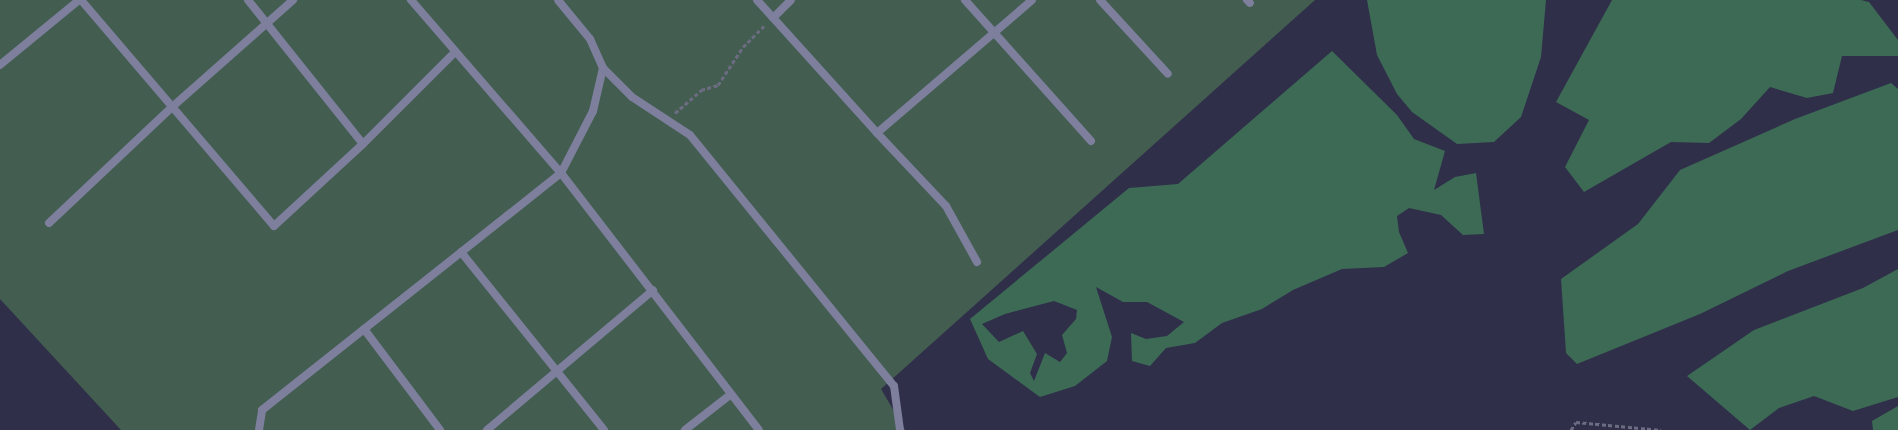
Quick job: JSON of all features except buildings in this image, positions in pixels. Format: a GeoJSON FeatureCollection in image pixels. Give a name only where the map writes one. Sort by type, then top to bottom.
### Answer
{"type":"FeatureCollection","features":[{"type":"Feature","properties":{"kind":"lane"},"geometry":{"type":"LineString","coordinates":[[0,65],[80,0],[274,226],[363,144],[455,52]]}},
{"type":"Feature","properties":{"kind":"lane"},"geometry":{"type":"LineString","coordinates":[[248,0],[363,144]]}},
{"type":"Feature","properties":{"kind":"lane"},"geometry":{"type":"LineString","coordinates":[[49,223],[171,108],[294,0]]}},
{"type":"Feature","properties":{"kind":"lane"},"geometry":{"type":"LineString","coordinates":[[412,0],[561,173],[759,430]]}},
{"type":"Feature","properties":{"kind":"lane"},"geometry":{"type":"LineString","coordinates":[[558,0],[590,39],[603,68],[632,97],[690,135],[894,386],[900,430]]}},
{"type":"Feature","properties":{"kind":"lane"},"geometry":{"type":"LineString","coordinates":[[757,0],[946,206],[977,262]]}},
{"type":"Feature","properties":{"kind":"lane"},"geometry":{"type":"LineString","coordinates":[[773,18],[791,0]]}},
{"type":"Feature","properties":{"kind":"lane"},"geometry":{"type":"LineString","coordinates":[[965,0],[1091,141]]}},
{"type":"Feature","properties":{"kind":"lane"},"geometry":{"type":"LineString","coordinates":[[877,133],[1032,0]]}},
{"type":"Feature","properties":{"kind":"lane"},"geometry":{"type":"LineString","coordinates":[[1100,0],[1168,74]]}},
{"type":"Feature","properties":{"kind":"lane"},"geometry":{"type":"LineString","coordinates":[[259,430],[262,410],[561,173],[593,111],[603,68]]}},
{"type":"Feature","properties":{"kind":"lane"},"geometry":{"type":"LineString","coordinates":[[460,252],[604,430]]}},
{"type":"Feature","properties":{"kind":"lane"},"geometry":{"type":"LineString","coordinates":[[487,430],[559,372],[653,290]]}},
{"type":"Feature","properties":{"kind":"lane"},"geometry":{"type":"LineString","coordinates":[[364,328],[440,430]]}},
{"type":"Feature","properties":{"kind":"lane"},"geometry":{"type":"LineString","coordinates":[[686,430],[731,394]]}},
{"type":"Feature","properties":{"kind":"path"},"geometry":{"type":"LineString","coordinates":[[667,120],[701,90],[718,85],[743,47],[773,18]]}},
{"type":"Feature","properties":{"kind":"path"},"geometry":{"type":"LineString","coordinates":[[1571,430],[1576,422],[1661,430]]}},
{"type":"Feature","properties":{"kind":"green space"},"geometry":{"type":"Polygon","coordinates":[[[0,0],[1315,0],[881,389],[905,430],[121,430],[0,299],[0,0]]]}},
{"type":"Feature","properties":{"kind":"green space"},"geometry":{"type":"Polygon","coordinates":[[[1367,0],[1546,0],[1541,57],[1521,117],[1494,142],[1457,144],[1412,112],[1397,94],[1377,55],[1367,0]]]}},
{"type":"Feature","properties":{"kind":"green space"},"geometry":{"type":"Polygon","coordinates":[[[1612,0],[1861,0],[1869,2],[1898,40],[1898,56],[1842,56],[1833,93],[1807,98],[1770,87],[1741,119],[1709,143],[1671,142],[1584,192],[1565,167],[1589,120],[1556,102],[1612,0]]]}},
{"type":"Feature","properties":{"kind":"green space"},"geometry":{"type":"Polygon","coordinates":[[[1332,51],[1397,115],[1414,139],[1445,151],[1434,190],[1455,177],[1476,173],[1484,234],[1463,235],[1441,215],[1409,208],[1397,216],[1399,232],[1408,253],[1384,267],[1342,269],[1293,290],[1262,309],[1222,323],[1195,343],[1166,348],[1150,366],[1132,361],[1131,333],[1146,339],[1167,336],[1184,322],[1147,302],[1123,302],[1096,287],[1112,337],[1107,361],[1075,386],[1040,397],[988,359],[970,319],[1129,188],[1178,184],[1332,51]],[[1054,301],[1005,314],[982,324],[999,342],[1023,331],[1037,354],[1030,373],[1034,381],[1045,353],[1060,362],[1067,353],[1062,335],[1076,319],[1077,310],[1054,301]]]}},
{"type":"Feature","properties":{"kind":"green space"},"geometry":{"type":"Polygon","coordinates":[[[1891,83],[1898,89],[1898,230],[1788,271],[1700,314],[1577,364],[1566,353],[1561,279],[1638,224],[1680,170],[1795,119],[1891,83]]]}},
{"type":"Feature","properties":{"kind":"green space"},"geometry":{"type":"Polygon","coordinates":[[[1898,269],[1898,397],[1853,411],[1814,396],[1779,408],[1750,430],[1687,376],[1754,330],[1863,288],[1898,269]]]}},
{"type":"Feature","properties":{"kind":"green space"},"geometry":{"type":"Polygon","coordinates":[[[1898,406],[1898,430],[1873,430],[1872,421],[1898,406]]]}}]}
